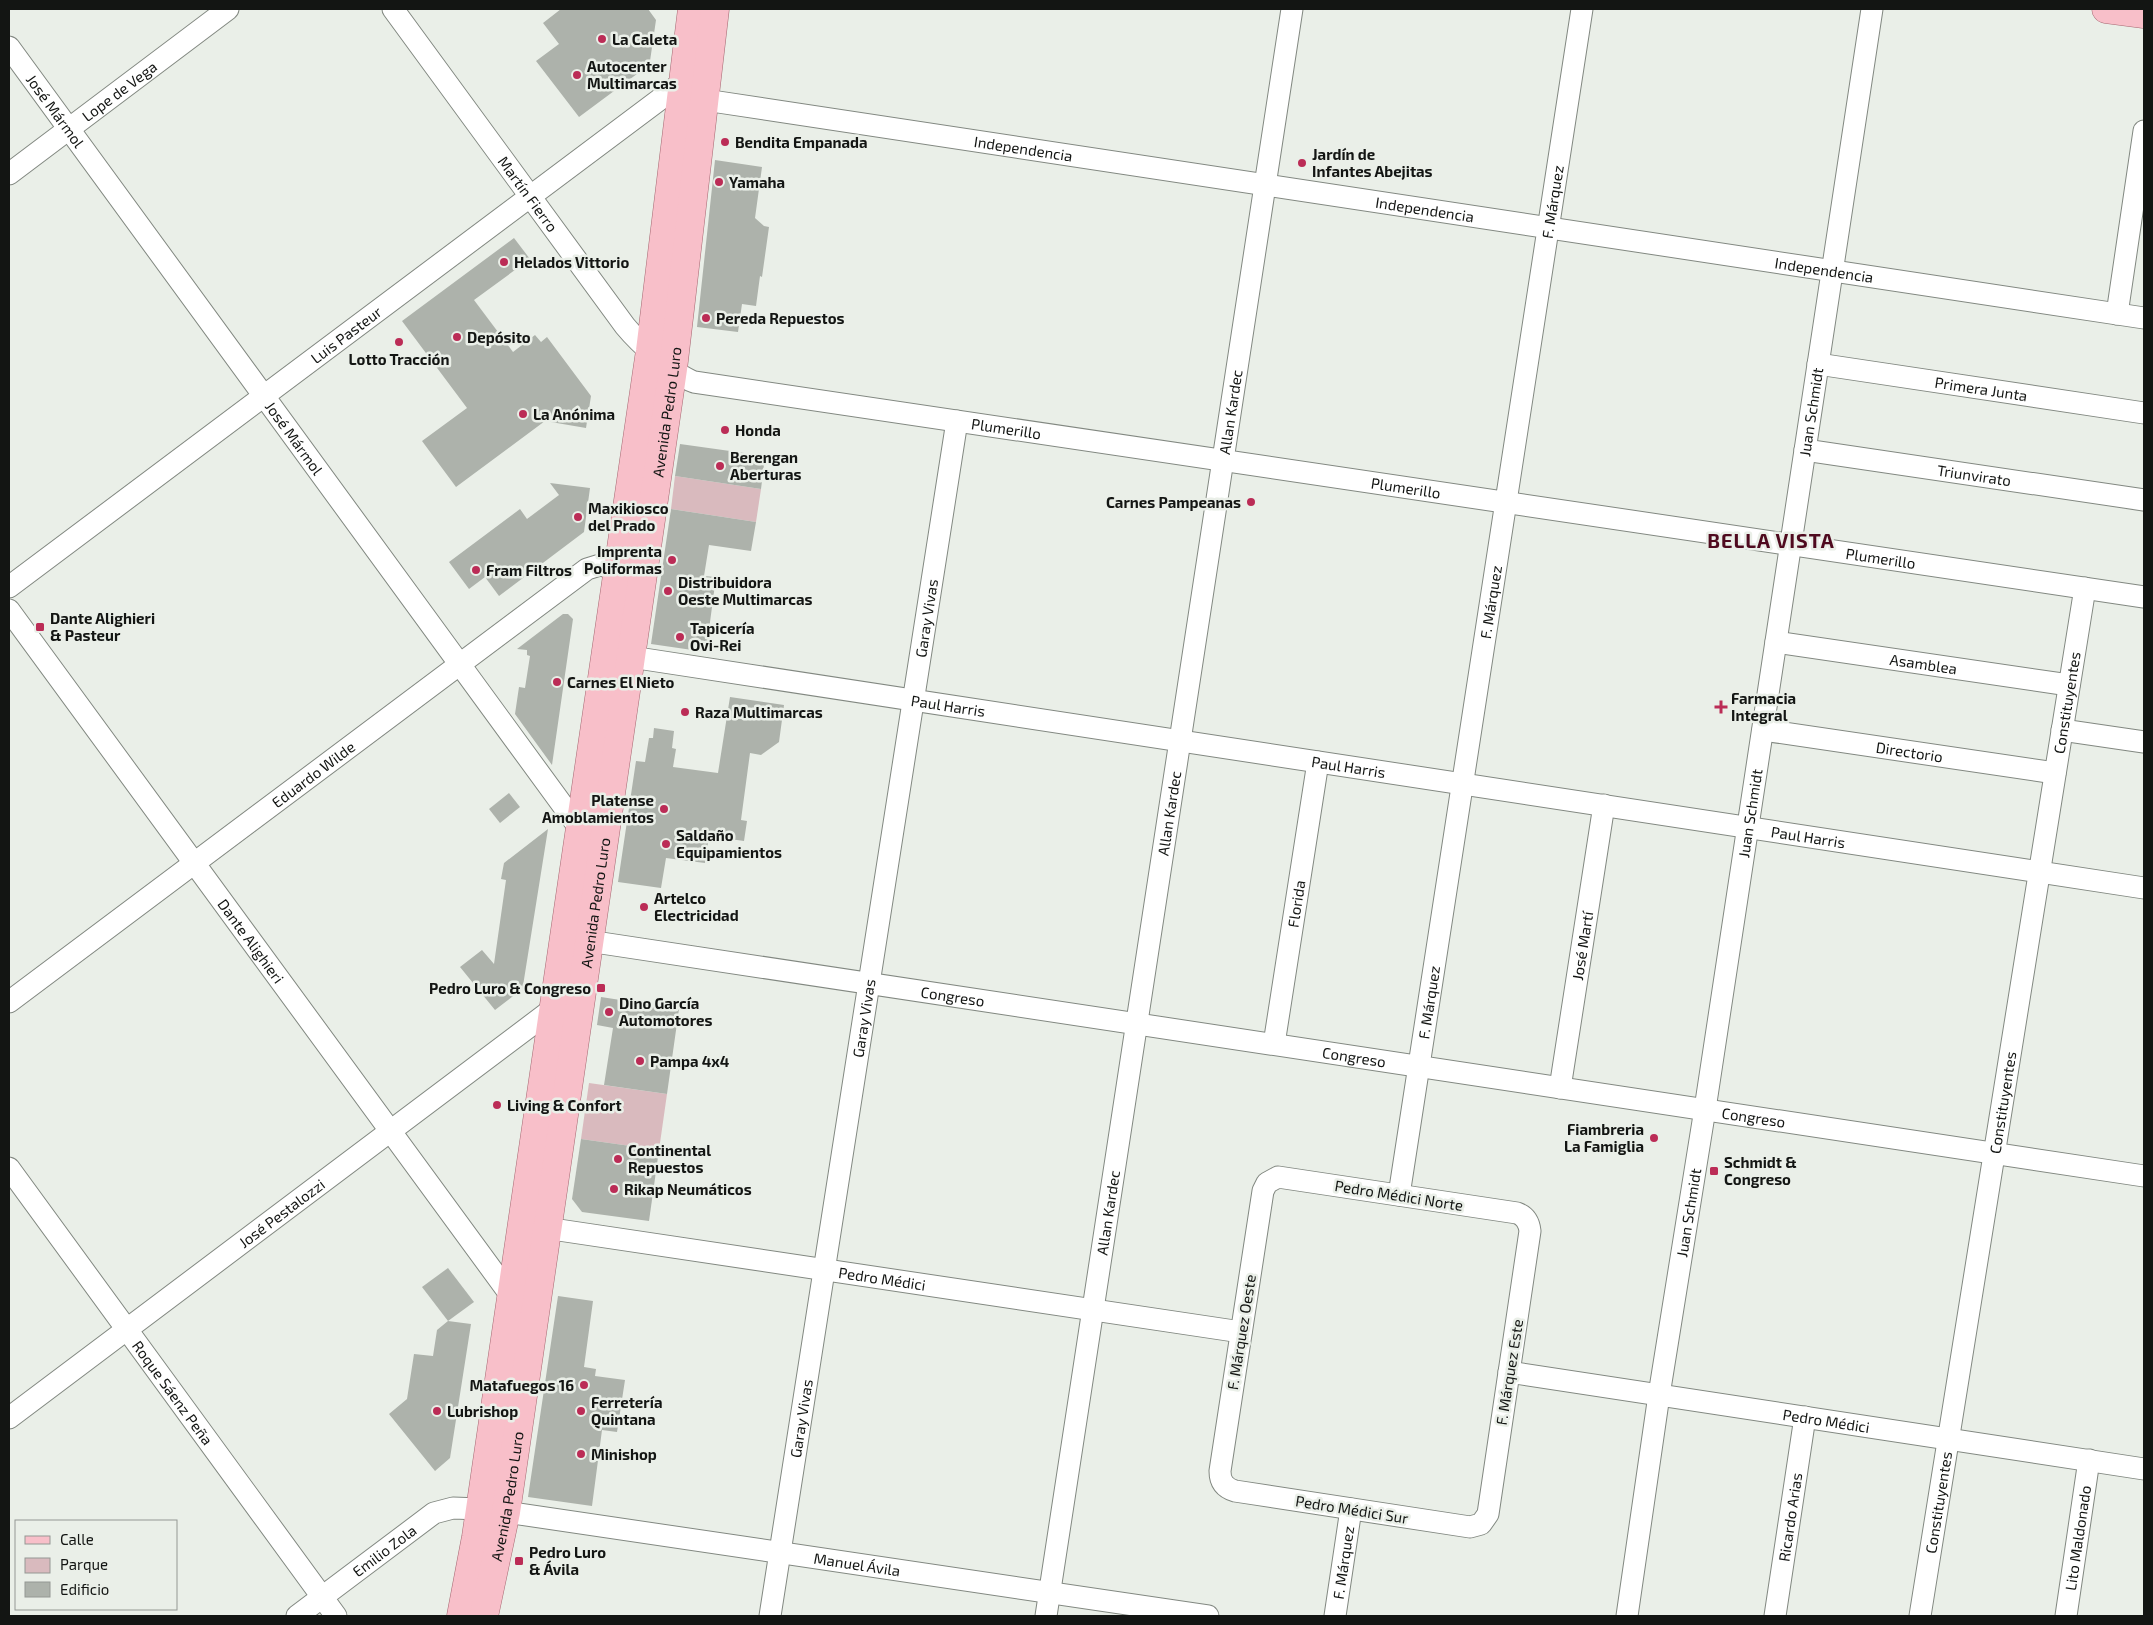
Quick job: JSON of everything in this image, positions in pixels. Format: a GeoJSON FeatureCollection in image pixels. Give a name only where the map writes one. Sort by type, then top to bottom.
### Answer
{"type":"FeatureCollection","features":[{"type":"Feature","properties":{"kind":"main road","name":"Avenida Pedro Luro"},"geometry":{"type":"LineString","coordinates":[[461,1616],[493,1511],[533,1326],[535,1226],[554,1008],[577,939],[580,829],[650,351],[692,9]]}},
{"type":"Feature","properties":{"kind":"main road","name":"Avenida Pedro Luro"},"geometry":{"type":"LineString","coordinates":[[484,1616],[512,1296],[505,1269],[535,1226],[577,939],[631,657],[673,369],[715,9]]}},
{"type":"Feature","properties":{"kind":"street","name":"Lope de Vega"},"geometry":{"type":"LineString","coordinates":[[9,174],[228,9]]}},
{"type":"Feature","properties":{"kind":"street","name":"Martín Fierro"},"geometry":{"type":"LineString","coordinates":[[393,9],[625,326],[650,351],[673,369]]}},
{"type":"Feature","properties":{"kind":"street","name":"Allan Kardec"},"geometry":{"type":"LineString","coordinates":[[1046,1616],[1292,9]]}},
{"type":"Feature","properties":{"kind":"street","name":"F. Márquez"},"geometry":{"type":"LineString","coordinates":[[1399,1195],[1582,9]]}},
{"type":"Feature","properties":{"kind":"street","name":"Juan Schmidt"},"geometry":{"type":"LineString","coordinates":[[1627,1616],[1659,1395],[1705,1110],[1872,9]]}},
{"type":"Feature","properties":{"kind":"street","name":"José Mármol"},"geometry":{"type":"LineString","coordinates":[[9,47],[580,829]]}},
{"type":"Feature","properties":{"kind":"street","name":"Luis Pasteur"},"geometry":{"type":"LineString","coordinates":[[9,588],[683,82]]}},
{"type":"Feature","properties":{"kind":"street","name":"Independencia"},"geometry":{"type":"LineString","coordinates":[[705,100],[2144,318]]}},
{"type":"Feature","properties":{"kind":"street"},"geometry":{"type":"LineString","coordinates":[[2117,314],[2144,131]]}},
{"type":"Feature","properties":{"kind":"street","name":"Primera Junta"},"geometry":{"type":"LineString","coordinates":[[1818,364],[2144,413]]}},
{"type":"Feature","properties":{"kind":"street","name":"Plumerillo"},"geometry":{"type":"LineString","coordinates":[[673,369],[686,378],[702,384],[2144,596]]}},
{"type":"Feature","properties":{"kind":"street","name":"Garay Vivas"},"geometry":{"type":"LineString","coordinates":[[770,1616],[957,422]]}},
{"type":"Feature","properties":{"kind":"street","name":"Triunvirato"},"geometry":{"type":"LineString","coordinates":[[1805,450],[2144,500]]}},
{"type":"Feature","properties":{"kind":"street","name":"Eduardo Wilde"},"geometry":{"type":"LineString","coordinates":[[9,1002],[590,567],[600,565],[609,567],[617,580]]}},
{"type":"Feature","properties":{"kind":"street"},"geometry":{"type":"LineString","coordinates":[[617,580],[631,657]]}},
{"type":"Feature","properties":{"kind":"street","name":"Constituyentes"},"geometry":{"type":"LineString","coordinates":[[1920,1616],[2085,588]]}},
{"type":"Feature","properties":{"kind":"street","name":"Dante Alighieri"},"geometry":{"type":"LineString","coordinates":[[9,610],[390,1131],[505,1269]]}},
{"type":"Feature","properties":{"kind":"street","name":"Asamblea"},"geometry":{"type":"LineString","coordinates":[[1776,642],[2069,685]]}},
{"type":"Feature","properties":{"kind":"street","name":"Paul Harris"},"geometry":{"type":"LineString","coordinates":[[631,657],[2144,888]]}},
{"type":"Feature","properties":{"kind":"street","name":"Directorio"},"geometry":{"type":"LineString","coordinates":[[1762,730],[2055,773]]}},
{"type":"Feature","properties":{"kind":"street"},"geometry":{"type":"LineString","coordinates":[[2062,730],[2144,742]]}},
{"type":"Feature","properties":{"kind":"street","name":"Florida"},"geometry":{"type":"LineString","coordinates":[[1274,1044],[1318,762]]}},
{"type":"Feature","properties":{"kind":"street","name":"José Martí"},"geometry":{"type":"LineString","coordinates":[[1560,1088],[1604,805]]}},
{"type":"Feature","properties":{"kind":"street","name":"Congreso"},"geometry":{"type":"LineString","coordinates":[[577,939],[2144,1176]]}},
{"type":"Feature","properties":{"kind":"street","name":"José Pestalozzi"},"geometry":{"type":"LineString","coordinates":[[9,1418],[554,1008]]}},
{"type":"Feature","properties":{"kind":"street","name":"Roque Sáenz Peña"},"geometry":{"type":"LineString","coordinates":[[9,1168],[336,1616]]}},
{"type":"Feature","properties":{"kind":"street","name":"Pedro Médici Norte"},"geometry":{"type":"LineString","coordinates":[[1270,1181],[1278,1177],[1399,1195],[1516,1213],[1527,1220]]}},
{"type":"Feature","properties":{"kind":"street","name":"F. Márquez Oeste"},"geometry":{"type":"LineString","coordinates":[[1224,1484],[1220,1471],[1241,1332],[1263,1190],[1270,1181]]}},
{"type":"Feature","properties":{"kind":"street","name":"F. Márquez Este"},"geometry":{"type":"LineString","coordinates":[[1481,1524],[1488,1514],[1530,1231],[1527,1220]]}},
{"type":"Feature","properties":{"kind":"street","name":"Pedro Médici"},"geometry":{"type":"LineString","coordinates":[[535,1226],[1241,1332]]}},
{"type":"Feature","properties":{"kind":"street"},"geometry":{"type":"LineString","coordinates":[[512,1296],[533,1326]]}},
{"type":"Feature","properties":{"kind":"street","name":"Pedro Médici"},"geometry":{"type":"LineString","coordinates":[[1509,1372],[2144,1469]]}},
{"type":"Feature","properties":{"kind":"street","name":"Ricardo Arias"},"geometry":{"type":"LineString","coordinates":[[1775,1616],[1805,1417]]}},
{"type":"Feature","properties":{"kind":"street","name":"Lito Maldonado"},"geometry":{"type":"LineString","coordinates":[[2066,1616],[2090,1460]]}},
{"type":"Feature","properties":{"kind":"street","name":"Pedro Médici Sur"},"geometry":{"type":"LineString","coordinates":[[1224,1484],[1236,1492],[1470,1527],[1481,1524]]}},
{"type":"Feature","properties":{"kind":"street","name":"Emilio Zola"},"geometry":{"type":"LineString","coordinates":[[296,1616],[434,1513],[453,1508],[493,1511]]}},
{"type":"Feature","properties":{"kind":"street","name":"F. Márquez"},"geometry":{"type":"LineString","coordinates":[[1335,1616],[1351,1509]]}},
{"type":"Feature","properties":{"kind":"street","name":"Manuel Ávila"},"geometry":{"type":"LineString","coordinates":[[493,1511],[1208,1616]]}},
{"type":"Feature","properties":{"kind":"green space"},"geometry":{"type":"Polygon","coordinates":[[[675,476],[761,489],[756,522],[671,509],[675,476]]]}},
{"type":"Feature","properties":{"kind":"green space"},"geometry":{"type":"Polygon","coordinates":[[[589,1083],[667,1094],[659,1150],[581,1139],[589,1083]]]}},
{"type":"Feature","properties":{"kind":"building"},"geometry":{"type":"Polygon","coordinates":[[[561,9],[648,9],[656,20],[650,61],[645,68],[579,117],[536,61],[559,44],[543,23],[561,9]]]}},
{"type":"Feature","properties":{"kind":"building"},"geometry":{"type":"Polygon","coordinates":[[[715,160],[762,167],[755,218],[764,226],[769,227],[762,277],[760,276],[756,306],[742,304],[738,332],[697,327],[715,160]]]}},
{"type":"Feature","properties":{"kind":"building"},"geometry":{"type":"Polygon","coordinates":[[[514,238],[530,259],[474,300],[513,352],[535,335],[541,342],[547,337],[591,396],[586,428],[545,421],[456,487],[422,441],[467,408],[402,321],[514,238]]]}},
{"type":"Feature","properties":{"kind":"building","name":"Berengan Aberturas"},"geometry":{"type":"Polygon","coordinates":[[[680,444],[765,456],[761,489],[675,476],[680,444]]]}},
{"type":"Feature","properties":{"kind":"building"},"geometry":{"type":"Polygon","coordinates":[[[550,483],[590,488],[584,532],[499,596],[485,577],[469,589],[449,562],[520,509],[527,519],[559,495],[550,483]]]}},
{"type":"Feature","properties":{"kind":"building"},"geometry":{"type":"Polygon","coordinates":[[[671,509],[756,522],[751,551],[709,545],[704,576],[716,577],[706,652],[651,644],[671,509]]]}},
{"type":"Feature","properties":{"kind":"building"},"geometry":{"type":"Polygon","coordinates":[[[563,614],[568,614],[573,619],[552,765],[515,714],[519,687],[525,688],[530,656],[527,655],[527,650],[517,649],[563,614]]]}},
{"type":"Feature","properties":{"kind":"building"},"geometry":{"type":"Polygon","coordinates":[[[730,697],[784,705],[779,742],[761,755],[750,753],[741,820],[747,821],[744,841],[709,836],[705,863],[666,858],[661,888],[618,882],[636,761],[645,762],[649,738],[653,738],[654,728],[674,731],[672,748],[676,749],[673,767],[718,773],[730,697]]]}},
{"type":"Feature","properties":{"kind":"building"},"geometry":{"type":"Polygon","coordinates":[[[509,793],[520,807],[500,823],[489,809],[509,793]]]}},
{"type":"Feature","properties":{"kind":"building"},"geometry":{"type":"Polygon","coordinates":[[[548,829],[522,992],[517,993],[495,1010],[460,967],[482,950],[494,964],[506,880],[501,879],[504,863],[548,829]]]}},
{"type":"Feature","properties":{"kind":"building","name":"Pampa 4x4"},"geometry":{"type":"Polygon","coordinates":[[[601,997],[679,1009],[667,1094],[604,1085],[613,1028],[597,1025],[601,997]]]}},
{"type":"Feature","properties":{"kind":"building"},"geometry":{"type":"Polygon","coordinates":[[[581,1139],[659,1150],[649,1221],[582,1212],[572,1199],[581,1139]]]}},
{"type":"Feature","properties":{"kind":"building"},"geometry":{"type":"Polygon","coordinates":[[[448,1268],[474,1302],[448,1321],[422,1287],[448,1268]]]}},
{"type":"Feature","properties":{"kind":"building"},"geometry":{"type":"Polygon","coordinates":[[[558,1296],[593,1301],[584,1367],[596,1369],[595,1376],[625,1380],[617,1432],[602,1430],[592,1506],[528,1497],[558,1296]]]}},
{"type":"Feature","properties":{"kind":"building"},"geometry":{"type":"Polygon","coordinates":[[[448,1321],[471,1324],[450,1458],[435,1471],[389,1414],[407,1399],[414,1354],[433,1356],[437,1330],[448,1321]]]}},
{"type":"Feature","properties":{"kind":"place","name":"La Caleta"},"geometry":{"type":"Point","coordinates":[602,39]}},
{"type":"Feature","properties":{"kind":"place","name":"Autocenter Multimarcas"},"geometry":{"type":"Point","coordinates":[577,75]}},
{"type":"Feature","properties":{"kind":"place","name":"Bendita Empanada"},"geometry":{"type":"Point","coordinates":[725,142]}},
{"type":"Feature","properties":{"kind":"place","name":"Jardín de Infantes Abejitas"},"geometry":{"type":"Point","coordinates":[1302,163]}},
{"type":"Feature","properties":{"kind":"place","name":"Yamaha"},"geometry":{"type":"Point","coordinates":[719,182]}},
{"type":"Feature","properties":{"kind":"place","name":"Helados Vittorio"},"geometry":{"type":"Point","coordinates":[504,262]}},
{"type":"Feature","properties":{"kind":"place","name":"Pereda Repuestos"},"geometry":{"type":"Point","coordinates":[706,318]}},
{"type":"Feature","properties":{"kind":"place","name":"Depósito"},"geometry":{"type":"Point","coordinates":[457,337]}},
{"type":"Feature","properties":{"kind":"place","name":"Lotto Tracción"},"geometry":{"type":"Point","coordinates":[399,342]}},
{"type":"Feature","properties":{"kind":"place","name":"La Anónima"},"geometry":{"type":"Point","coordinates":[523,414]}},
{"type":"Feature","properties":{"kind":"place","name":"Honda"},"geometry":{"type":"Point","coordinates":[725,430]}},
{"type":"Feature","properties":{"kind":"place","name":"Berengan Aberturas"},"geometry":{"type":"Point","coordinates":[720,466]}},
{"type":"Feature","properties":{"kind":"place","name":"Carnes Pampeanas"},"geometry":{"type":"Point","coordinates":[1251,502]}},
{"type":"Feature","properties":{"kind":"place","name":"Maxikiosco del Prado"},"geometry":{"type":"Point","coordinates":[578,517]}},
{"type":"Feature","properties":{"kind":"place","name":"Imprenta Poliformas"},"geometry":{"type":"Point","coordinates":[672,560]}},
{"type":"Feature","properties":{"kind":"place","name":"Fram Filtros"},"geometry":{"type":"Point","coordinates":[476,570]}},
{"type":"Feature","properties":{"kind":"place","name":"Distribuidora Oeste Multimarcas"},"geometry":{"type":"Point","coordinates":[668,591]}},
{"type":"Feature","properties":{"kind":"place","name":"Dante Alighieri & Pasteur"},"geometry":{"type":"Point","coordinates":[40,627]}},
{"type":"Feature","properties":{"kind":"place","name":"Tapicería Ovi-Rei"},"geometry":{"type":"Point","coordinates":[680,637]}},
{"type":"Feature","properties":{"kind":"place","name":"Carnes El Nieto"},"geometry":{"type":"Point","coordinates":[557,682]}},
{"type":"Feature","properties":{"kind":"place","name":"Farmacia Integral"},"geometry":{"type":"Point","coordinates":[1721,707]}},
{"type":"Feature","properties":{"kind":"place","name":"Raza Multimarcas"},"geometry":{"type":"Point","coordinates":[685,712]}},
{"type":"Feature","properties":{"kind":"place","name":"Platense Amoblamientos"},"geometry":{"type":"Point","coordinates":[664,809]}},
{"type":"Feature","properties":{"kind":"place","name":"Saldaño Equipamientos"},"geometry":{"type":"Point","coordinates":[666,844]}},
{"type":"Feature","properties":{"kind":"place","name":"Artelco Electricidad"},"geometry":{"type":"Point","coordinates":[644,907]}},
{"type":"Feature","properties":{"kind":"place","name":"Pedro Luro & Congreso"},"geometry":{"type":"Point","coordinates":[601,988]}},
{"type":"Feature","properties":{"kind":"place","name":"Dino García Automotores"},"geometry":{"type":"Point","coordinates":[609,1012]}},
{"type":"Feature","properties":{"kind":"place","name":"Pampa 4x4"},"geometry":{"type":"Point","coordinates":[640,1061]}},
{"type":"Feature","properties":{"kind":"place","name":"Living & Confort"},"geometry":{"type":"Point","coordinates":[497,1105]}},
{"type":"Feature","properties":{"kind":"place","name":"Fiambreria La Famiglia"},"geometry":{"type":"Point","coordinates":[1654,1138]}},
{"type":"Feature","properties":{"kind":"place","name":"Continental Repuestos"},"geometry":{"type":"Point","coordinates":[618,1159]}},
{"type":"Feature","properties":{"kind":"place","name":"Schmidt & Congreso"},"geometry":{"type":"Point","coordinates":[1714,1171]}},
{"type":"Feature","properties":{"kind":"place","name":"Rikap Neumáticos"},"geometry":{"type":"Point","coordinates":[614,1189]}},
{"type":"Feature","properties":{"kind":"place","name":"Matafuegos 16"},"geometry":{"type":"Point","coordinates":[584,1385]}},
{"type":"Feature","properties":{"kind":"place","name":"Lubrishop"},"geometry":{"type":"Point","coordinates":[437,1411]}},
{"type":"Feature","properties":{"kind":"place","name":"Ferretería Quintana"},"geometry":{"type":"Point","coordinates":[581,1411]}},
{"type":"Feature","properties":{"kind":"place","name":"Minishop"},"geometry":{"type":"Point","coordinates":[581,1454]}},
{"type":"Feature","properties":{"kind":"place","name":"Pedro Luro & Ávila"},"geometry":{"type":"Point","coordinates":[519,1561]}},
{"type":"Feature","properties":{"kind":"district","name":"BELLA VISTA"},"geometry":{"type":"Point","coordinates":[1771,540]}}]}
